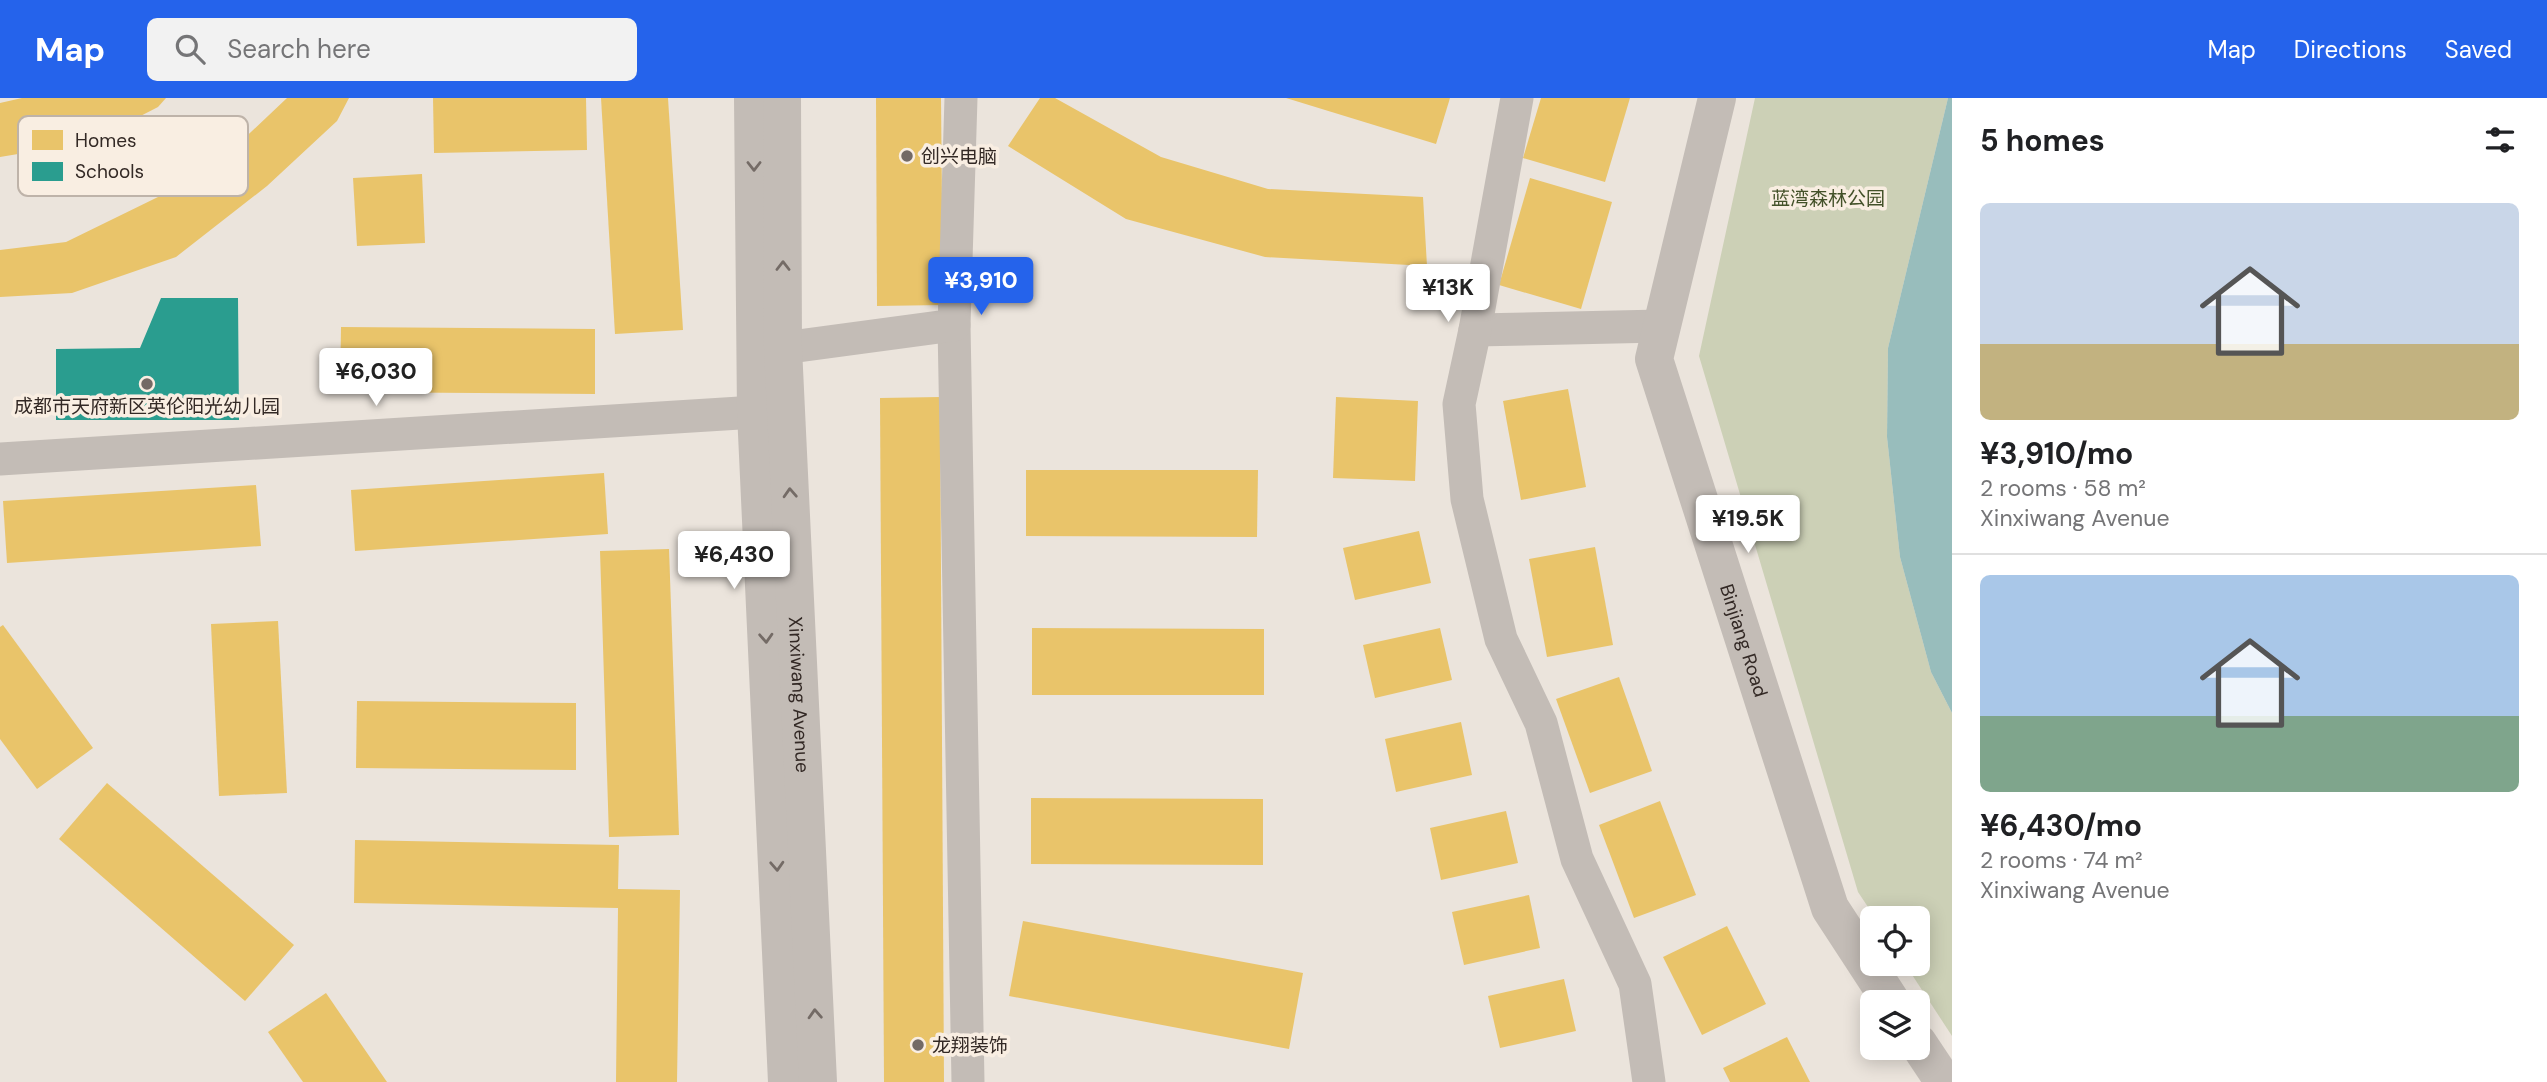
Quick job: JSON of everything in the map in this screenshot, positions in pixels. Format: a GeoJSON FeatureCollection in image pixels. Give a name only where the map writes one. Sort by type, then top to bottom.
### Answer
{"type":"FeatureCollection","features":[{"type":"Feature","properties":{"kind":"street"},"geometry":{"type":"LineString","coordinates":[[753,98],[756,412],[787,1082]]}},
{"type":"Feature","properties":{"kind":"street","name":"Xinxiwang Avenue"},"geometry":{"type":"LineString","coordinates":[[782,98],[783,348],[818,1082]]}},
{"type":"Feature","properties":{"kind":"street"},"geometry":{"type":"LineString","coordinates":[[961,98],[954,325],[968,1082]]}},
{"type":"Feature","properties":{"kind":"street"},"geometry":{"type":"LineString","coordinates":[[1517,98],[1459,404],[1467,499],[1501,639],[1541,723],[1577,859],[1635,984],[1649,1082]]}},
{"type":"Feature","properties":{"kind":"street","name":"Binjiang Road"},"geometry":{"type":"LineString","coordinates":[[1717,98],[1654,359],[1830,908],[1884,990]]}},
{"type":"Feature","properties":{"kind":"street"},"geometry":{"type":"LineString","coordinates":[[783,348],[954,325]]}},
{"type":"Feature","properties":{"kind":"street"},"geometry":{"type":"LineString","coordinates":[[1475,330],[1661,326]]}},
{"type":"Feature","properties":{"kind":"street"},"geometry":{"type":"LineString","coordinates":[[0,459],[756,412]]}},
{"type":"Feature","properties":{"kind":"street"},"geometry":{"type":"LineString","coordinates":[[1929,1060],[1944,1082]]}},
{"type":"Feature","properties":{"kind":"green space","name":"蓝湾森林公园"},"geometry":{"type":"Polygon","coordinates":[[[1755,98],[1948,98],[1888,348],[1887,437],[1900,557],[1931,672],[1952,713],[1952,1036],[1930,1002],[1930,990],[1922,990],[1913,976],[1930,976],[1930,906],[1867,906],[1858,892],[1699,356],[1755,98]]]}},
{"type":"Feature","properties":{"kind":"water"},"geometry":{"type":"Polygon","coordinates":[[[1948,98],[1952,98],[1952,713],[1931,672],[1900,557],[1887,437],[1888,348],[1948,98]]]}},
{"type":"Feature","properties":{"kind":"building: Homes"},"geometry":{"type":"Polygon","coordinates":[[[22,98],[166,98],[158,107],[141,116],[18,116],[18,154],[0,157],[0,103],[22,98]]]}},
{"type":"Feature","properties":{"kind":"building: Homes"},"geometry":{"type":"Polygon","coordinates":[[[287,98],[349,98],[337,121],[267,186],[176,257],[72,293],[0,297],[0,250],[66,242],[160,196],[248,196],[248,135],[287,98]]]}},
{"type":"Feature","properties":{"kind":"building: Homes"},"geometry":{"type":"Polygon","coordinates":[[[433,98],[586,98],[587,150],[434,153],[433,98]]]}},
{"type":"Feature","properties":{"kind":"building: Homes"},"geometry":{"type":"Polygon","coordinates":[[[601,98],[668,98],[683,330],[615,334],[601,98]]]}},
{"type":"Feature","properties":{"kind":"building: Homes"},"geometry":{"type":"Polygon","coordinates":[[[876,98],[941,98],[943,305],[877,306],[876,98]]]}},
{"type":"Feature","properties":{"kind":"building: Homes"},"geometry":{"type":"Polygon","coordinates":[[[1040,98],[1055,98],[1161,157],[1268,189],[1423,197],[1427,266],[1265,257],[1126,219],[1008,146],[1040,98]]]}},
{"type":"Feature","properties":{"kind":"building: Homes"},"geometry":{"type":"Polygon","coordinates":[[[1286,98],[1450,98],[1436,144],[1286,98]]]}},
{"type":"Feature","properties":{"kind":"building: Homes"},"geometry":{"type":"Polygon","coordinates":[[[1541,98],[1630,98],[1605,182],[1523,158],[1541,98]]]}},
{"type":"Feature","properties":{"kind":"building: Homes"},"geometry":{"type":"Polygon","coordinates":[[[422,174],[425,243],[357,246],[353,178],[422,174]]]}},
{"type":"Feature","properties":{"kind":"building: Homes"},"geometry":{"type":"Polygon","coordinates":[[[1530,178],[1612,202],[1581,309],[1499,285],[1530,178]]]}},
{"type":"Feature","properties":{"kind":"building: Homes"},"geometry":{"type":"Polygon","coordinates":[[[341,327],[595,329],[595,394],[340,392],[341,327]]]}},
{"type":"Feature","properties":{"kind":"building: Homes"},"geometry":{"type":"Polygon","coordinates":[[[1568,389],[1586,487],[1521,500],[1503,401],[1568,389]]]}},
{"type":"Feature","properties":{"kind":"building: Homes"},"geometry":{"type":"Polygon","coordinates":[[[940,397],[944,1082],[884,1082],[880,398],[940,397]]]}},
{"type":"Feature","properties":{"kind":"building: Homes"},"geometry":{"type":"Polygon","coordinates":[[[1336,397],[1418,401],[1415,481],[1333,478],[1336,397]]]}},
{"type":"Feature","properties":{"kind":"building: Homes"},"geometry":{"type":"Polygon","coordinates":[[[1026,470],[1258,470],[1257,537],[1026,536],[1026,470]]]}},
{"type":"Feature","properties":{"kind":"building: Homes"},"geometry":{"type":"Polygon","coordinates":[[[604,473],[608,534],[355,551],[351,490],[604,473]]]}},
{"type":"Feature","properties":{"kind":"building: Homes"},"geometry":{"type":"Polygon","coordinates":[[[256,485],[261,546],[7,563],[3,501],[256,485]]]}},
{"type":"Feature","properties":{"kind":"building: Homes"},"geometry":{"type":"Polygon","coordinates":[[[1419,531],[1431,583],[1355,600],[1343,548],[1419,531]]]}},
{"type":"Feature","properties":{"kind":"building: Homes"},"geometry":{"type":"Polygon","coordinates":[[[1595,547],[1613,645],[1547,657],[1529,559],[1595,547]]]}},
{"type":"Feature","properties":{"kind":"building: Homes"},"geometry":{"type":"Polygon","coordinates":[[[669,549],[679,835],[609,837],[600,551],[669,549]]]}},
{"type":"Feature","properties":{"kind":"building: Homes"},"geometry":{"type":"Polygon","coordinates":[[[278,621],[287,793],[219,796],[211,624],[278,621]]]}},
{"type":"Feature","properties":{"kind":"building: Homes"},"geometry":{"type":"Polygon","coordinates":[[[3,625],[93,748],[37,789],[0,739],[0,627],[3,625]]]}},
{"type":"Feature","properties":{"kind":"building: Homes"},"geometry":{"type":"Polygon","coordinates":[[[1032,628],[1264,629],[1264,695],[1032,695],[1032,628]]]}},
{"type":"Feature","properties":{"kind":"building: Homes"},"geometry":{"type":"Polygon","coordinates":[[[1440,628],[1452,680],[1375,698],[1363,645],[1440,628]]]}},
{"type":"Feature","properties":{"kind":"building: Homes"},"geometry":{"type":"Polygon","coordinates":[[[1619,677],[1652,771],[1590,793],[1556,699],[1619,677]]]}},
{"type":"Feature","properties":{"kind":"building: Homes"},"geometry":{"type":"Polygon","coordinates":[[[357,701],[576,703],[576,770],[356,768],[357,701]]]}},
{"type":"Feature","properties":{"kind":"building: Homes"},"geometry":{"type":"Polygon","coordinates":[[[1461,722],[1472,775],[1396,792],[1385,739],[1461,722]]]}},
{"type":"Feature","properties":{"kind":"building: Homes"},"geometry":{"type":"Polygon","coordinates":[[[107,783],[294,945],[245,1001],[59,839],[107,783]]]}},
{"type":"Feature","properties":{"kind":"building: Homes"},"geometry":{"type":"Polygon","coordinates":[[[1031,798],[1263,799],[1263,865],[1031,864],[1031,798]]]}},
{"type":"Feature","properties":{"kind":"building: Homes"},"geometry":{"type":"Polygon","coordinates":[[[1660,801],[1696,895],[1634,918],[1599,825],[1660,801]]]}},
{"type":"Feature","properties":{"kind":"building: Homes"},"geometry":{"type":"Polygon","coordinates":[[[1506,811],[1518,863],[1441,880],[1430,828],[1506,811]]]}},
{"type":"Feature","properties":{"kind":"building: Homes"},"geometry":{"type":"Polygon","coordinates":[[[355,840],[619,845],[618,889],[680,890],[677,1082],[616,1082],[618,908],[354,903],[355,840]]]}},
{"type":"Feature","properties":{"kind":"building: Homes"},"geometry":{"type":"Polygon","coordinates":[[[1529,895],[1540,948],[1464,965],[1452,912],[1529,895]]]}},
{"type":"Feature","properties":{"kind":"building: Homes"},"geometry":{"type":"Polygon","coordinates":[[[1023,921],[1303,973],[1289,1049],[1009,996],[1023,921]]]}},
{"type":"Feature","properties":{"kind":"building: Homes"},"geometry":{"type":"Polygon","coordinates":[[[1727,926],[1766,1004],[1702,1035],[1663,957],[1727,926]]]}},
{"type":"Feature","properties":{"kind":"building: Homes"},"geometry":{"type":"Polygon","coordinates":[[[1564,979],[1576,1031],[1500,1048],[1488,996],[1564,979]]]}},
{"type":"Feature","properties":{"kind":"building: Homes"},"geometry":{"type":"Polygon","coordinates":[[[326,993],[387,1082],[303,1082],[268,1032],[326,993]]]}},
{"type":"Feature","properties":{"kind":"building: Homes"},"geometry":{"type":"Polygon","coordinates":[[[1787,1037],[1810,1082],[1730,1082],[1723,1068],[1787,1037]]]}},
{"type":"Feature","properties":{"kind":"building: Schools","name":"成都市天府新区英伦阳光幼儿园"},"geometry":{"type":"Polygon","coordinates":[[[161,298],[238,298],[239,420],[56,420],[56,349],[140,348],[161,298]]]}},
{"type":"Feature","properties":{"kind":"place","name":"创兴电脑"},"geometry":{"type":"Point","coordinates":[907,156]}},
{"type":"Feature","properties":{"kind":"place","name":"成都市天府新区英伦阳光幼儿园"},"geometry":{"type":"Point","coordinates":[147,384]}},
{"type":"Feature","properties":{"kind":"place","name":"龙翔装饰"},"geometry":{"type":"Point","coordinates":[918,1045]}}]}
